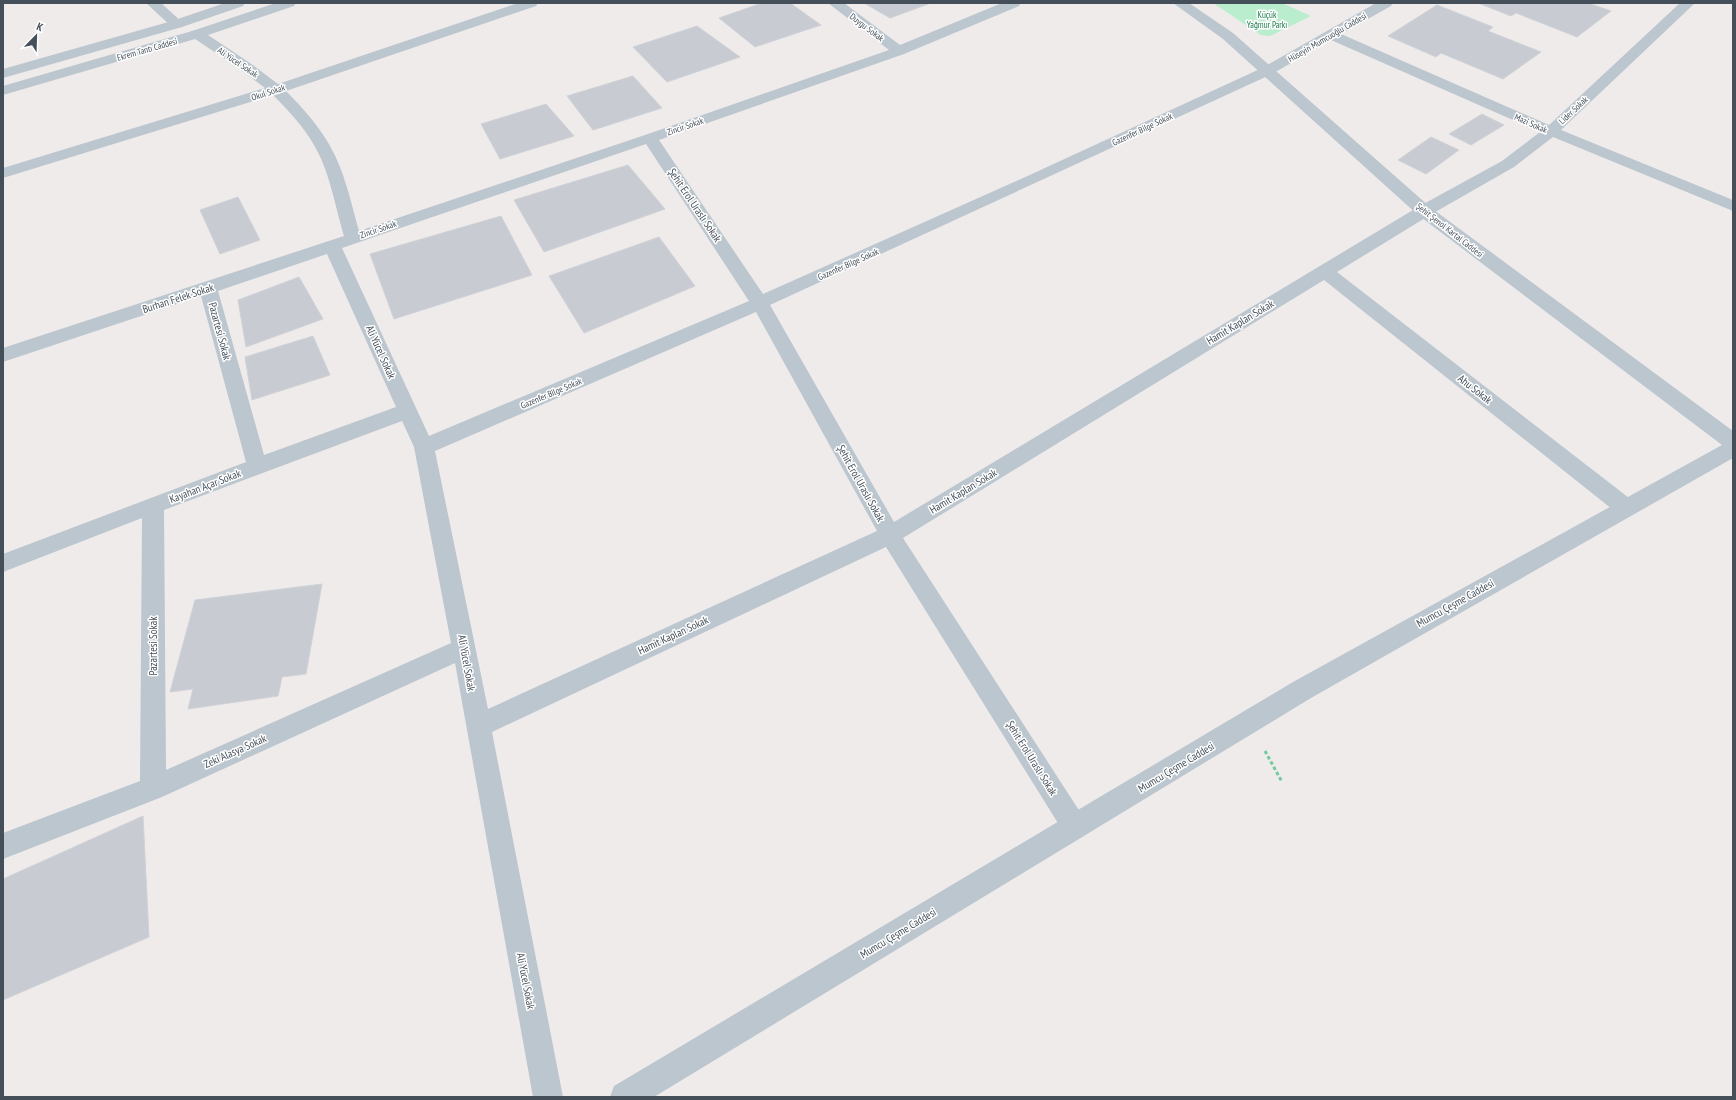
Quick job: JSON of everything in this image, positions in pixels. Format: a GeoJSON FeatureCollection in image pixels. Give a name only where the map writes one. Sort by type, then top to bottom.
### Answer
{"type":"FeatureCollection","features":[{"type":"Feature","properties":{"kind":"street","name":"Ali Yücel Sokak"},"geometry":{"type":"LineString","coordinates":[[153,3],[177,24],[197,34],[245,65],[277,89],[301,114],[324,148],[336,181],[342,242],[407,411],[424,447],[464,648],[548,1097]]}},
{"type":"Feature","properties":{"kind":"street","name":"Ekrem Tantı Caddesi"},"geometry":{"type":"LineString","coordinates":[[3,74],[177,24],[238,3]]}},
{"type":"Feature","properties":{"kind":"street","name":"Ekrem Tantı Caddesi"},"geometry":{"type":"LineString","coordinates":[[3,90],[197,34],[290,3]]}},
{"type":"Feature","properties":{"kind":"street","name":"Okul Sokak"},"geometry":{"type":"LineString","coordinates":[[3,173],[277,89],[531,3]]}},
{"type":"Feature","properties":{"kind":"street","name":"Duygu Sokak"},"geometry":{"type":"LineString","coordinates":[[835,3],[899,51]]}},
{"type":"Feature","properties":{"kind":"street","name":"Zincir Sokak"},"geometry":{"type":"LineString","coordinates":[[342,242],[650,138],[899,51],[1014,3]]}},
{"type":"Feature","properties":{"kind":"street","name":"Şehit Şenol Kartal Caddesi"},"geometry":{"type":"LineString","coordinates":[[1180,3],[1228,36],[1424,211],[1733,442]]}},
{"type":"Feature","properties":{"kind":"street","name":"Hüseyin Mumcuoğlu Caddesi"},"geometry":{"type":"LineString","coordinates":[[1267,71],[1386,3]]}},
{"type":"Feature","properties":{"kind":"street","name":"Lider Sokak"},"geometry":{"type":"LineString","coordinates":[[1424,211],[1508,164],[1551,131],[1688,3]]}},
{"type":"Feature","properties":{"kind":"street","name":"Mazi Sokak"},"geometry":{"type":"LineString","coordinates":[[1331,35],[1551,131],[1733,206]]}},
{"type":"Feature","properties":{"kind":"street","name":"Gazenfer Bilge Sokak"},"geometry":{"type":"LineString","coordinates":[[424,447],[760,303],[1267,71]]}},
{"type":"Feature","properties":{"kind":"street","name":"Şehit Erol Uraslı Sokak"},"geometry":{"type":"LineString","coordinates":[[650,138],[760,303],[890,535],[1075,827]]}},
{"type":"Feature","properties":{"kind":"street","name":"Hamit Kaplan Sokak"},"geometry":{"type":"LineString","coordinates":[[478,726],[890,535],[1424,211]]}},
{"type":"Feature","properties":{"kind":"street","name":"Burhan Felek Sokak"},"geometry":{"type":"LineString","coordinates":[[3,355],[208,288],[342,242]]}},
{"type":"Feature","properties":{"kind":"street","name":"Ahu Sokak"},"geometry":{"type":"LineString","coordinates":[[1324,271],[1625,507]]}},
{"type":"Feature","properties":{"kind":"street","name":"Pazartesi Sokak"},"geometry":{"type":"LineString","coordinates":[[208,288],[257,466]]}},
{"type":"Feature","properties":{"kind":"street","name":"Kayahan Açar Sokak"},"geometry":{"type":"LineString","coordinates":[[3,563],[153,505],[407,411]]}},
{"type":"Feature","properties":{"kind":"street","name":"Mumcu Çeşme Caddesi"},"geometry":{"type":"LineString","coordinates":[[625,1097],[1302,690],[1625,507],[1733,448]]}},
{"type":"Feature","properties":{"kind":"street","name":"Pazartesi Sokak"},"geometry":{"type":"LineString","coordinates":[[153,505],[153,788]]}},
{"type":"Feature","properties":{"kind":"street","name":"Zeki Alasya Sokak"},"geometry":{"type":"LineString","coordinates":[[3,846],[153,788],[464,648]]}},
{"type":"Feature","properties":{"kind":"green space","name":"Küçük Yağmur Parkı"},"geometry":{"type":"Polygon","coordinates":[[[1213,3],[1282,3],[1311,16],[1270,36],[1261,35],[1213,3]]]}},
{"type":"Feature","properties":{"kind":"building"},"geometry":{"type":"Polygon","coordinates":[[[762,3],[790,3],[821,25],[755,47],[719,18],[762,3]]]}},
{"type":"Feature","properties":{"kind":"building"},"geometry":{"type":"Polygon","coordinates":[[[864,3],[931,3],[890,18],[864,3]]]}},
{"type":"Feature","properties":{"kind":"building"},"geometry":{"type":"Polygon","coordinates":[[[1478,3],[1588,3],[1611,11],[1577,37],[1516,13],[1511,16],[1478,3]]]}},
{"type":"Feature","properties":{"kind":"building"},"geometry":{"type":"Polygon","coordinates":[[[1437,5],[1493,27],[1488,31],[1541,52],[1503,79],[1441,53],[1436,57],[1388,36],[1437,5]]]}},
{"type":"Feature","properties":{"kind":"building"},"geometry":{"type":"Polygon","coordinates":[[[697,26],[740,57],[667,82],[633,47],[697,26]]]}},
{"type":"Feature","properties":{"kind":"building"},"geometry":{"type":"Polygon","coordinates":[[[633,76],[662,108],[593,130],[567,96],[633,76]]]}},
{"type":"Feature","properties":{"kind":"building"},"geometry":{"type":"Polygon","coordinates":[[[546,104],[574,136],[500,159],[481,124],[546,104]]]}},
{"type":"Feature","properties":{"kind":"building"},"geometry":{"type":"Polygon","coordinates":[[[1482,114],[1504,125],[1471,145],[1449,134],[1482,114]]]}},
{"type":"Feature","properties":{"kind":"building"},"geometry":{"type":"Polygon","coordinates":[[[1431,137],[1459,150],[1426,174],[1398,160],[1431,137]]]}},
{"type":"Feature","properties":{"kind":"building"},"geometry":{"type":"Polygon","coordinates":[[[628,165],[665,209],[544,252],[514,200],[628,165]]]}},
{"type":"Feature","properties":{"kind":"building"},"geometry":{"type":"Polygon","coordinates":[[[238,197],[260,240],[220,254],[200,210],[238,197]]]}},
{"type":"Feature","properties":{"kind":"building"},"geometry":{"type":"Polygon","coordinates":[[[501,216],[532,275],[394,319],[370,254],[501,216]]]}},
{"type":"Feature","properties":{"kind":"building"},"geometry":{"type":"Polygon","coordinates":[[[659,237],[695,286],[584,333],[549,276],[659,237]]]}},
{"type":"Feature","properties":{"kind":"building"},"geometry":{"type":"Polygon","coordinates":[[[299,277],[323,319],[246,347],[238,300],[299,277]]]}},
{"type":"Feature","properties":{"kind":"building"},"geometry":{"type":"Polygon","coordinates":[[[313,336],[330,375],[252,400],[245,357],[313,336]]]}},
{"type":"Feature","properties":{"kind":"building"},"geometry":{"type":"Polygon","coordinates":[[[322,584],[306,674],[282,677],[278,696],[188,709],[193,689],[170,692],[195,600],[322,584]]]}},
{"type":"Feature","properties":{"kind":"building"},"geometry":{"type":"Polygon","coordinates":[[[143,816],[149,937],[3,1000],[3,879],[143,816]]]}}]}
